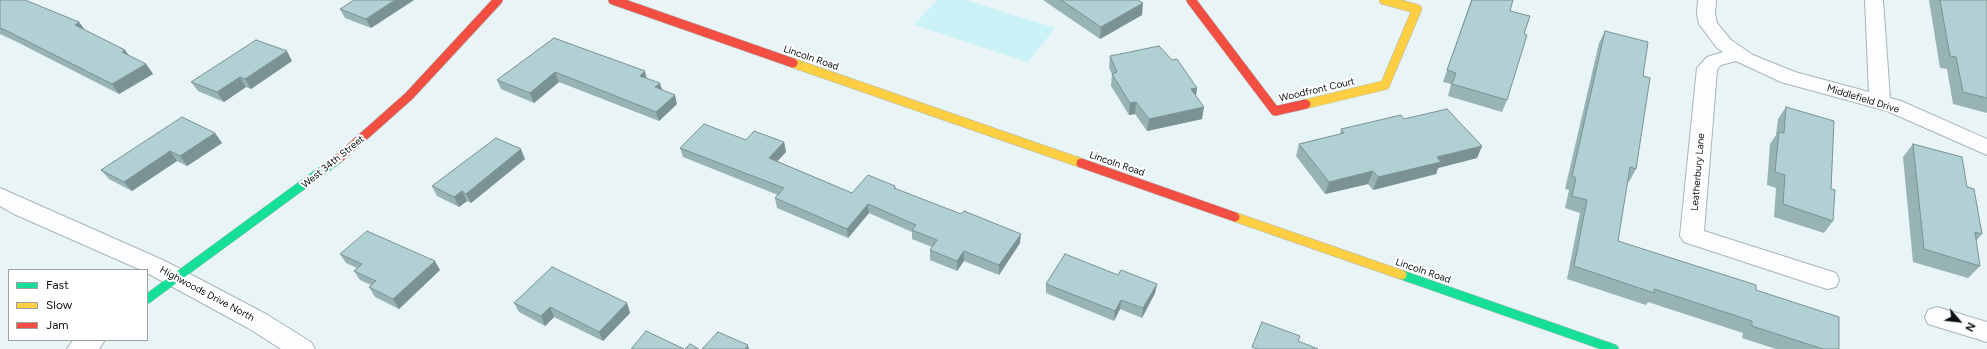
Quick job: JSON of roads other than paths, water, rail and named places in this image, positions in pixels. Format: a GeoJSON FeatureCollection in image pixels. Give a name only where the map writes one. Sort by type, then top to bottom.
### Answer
{"type":"FeatureCollection","features":[{"type":"Feature","properties":{"kind":"street","name":"West 34th Street"},"geometry":{"type":"LineString","coordinates":[[148,299],[345,154],[409,96],[498,0]]}},
{"type":"Feature","properties":{"kind":"street","name":"Lincoln Road"},"geometry":{"type":"LineString","coordinates":[[613,0],[1614,349]]}},
{"type":"Feature","properties":{"kind":"street","name":"Woodfront Court"},"geometry":{"type":"LineString","coordinates":[[1191,0],[1275,111],[1385,85],[1417,9],[1384,0]]}},
{"type":"Feature","properties":{"kind":"street"},"geometry":{"type":"LineString","coordinates":[[1707,0],[1706,14],[1708,24],[1724,44],[1738,54]]}},
{"type":"Feature","properties":{"kind":"street"},"geometry":{"type":"LineString","coordinates":[[1874,0],[1880,103]]}},
{"type":"Feature","properties":{"kind":"street","name":"Middlefield Drive"},"geometry":{"type":"LineString","coordinates":[[1738,54],[1754,63],[1783,75],[1894,106],[1987,148]]}},
{"type":"Feature","properties":{"kind":"street","name":"Leatherbury Lane"},"geometry":{"type":"LineString","coordinates":[[1738,54],[1714,61],[1707,68],[1692,236],[1827,280]]}},
{"type":"Feature","properties":{"kind":"street","name":"Highwoods Drive North"},"geometry":{"type":"LineString","coordinates":[[0,196],[22,208],[108,244],[176,278],[257,321],[302,349]]}},
{"type":"Feature","properties":{"kind":"street"},"geometry":{"type":"LineString","coordinates":[[1938,316],[1987,332]]}},
{"type":"Feature","properties":{"kind":"street"},"geometry":{"type":"LineString","coordinates":[[80,349],[91,341]]}}]}
